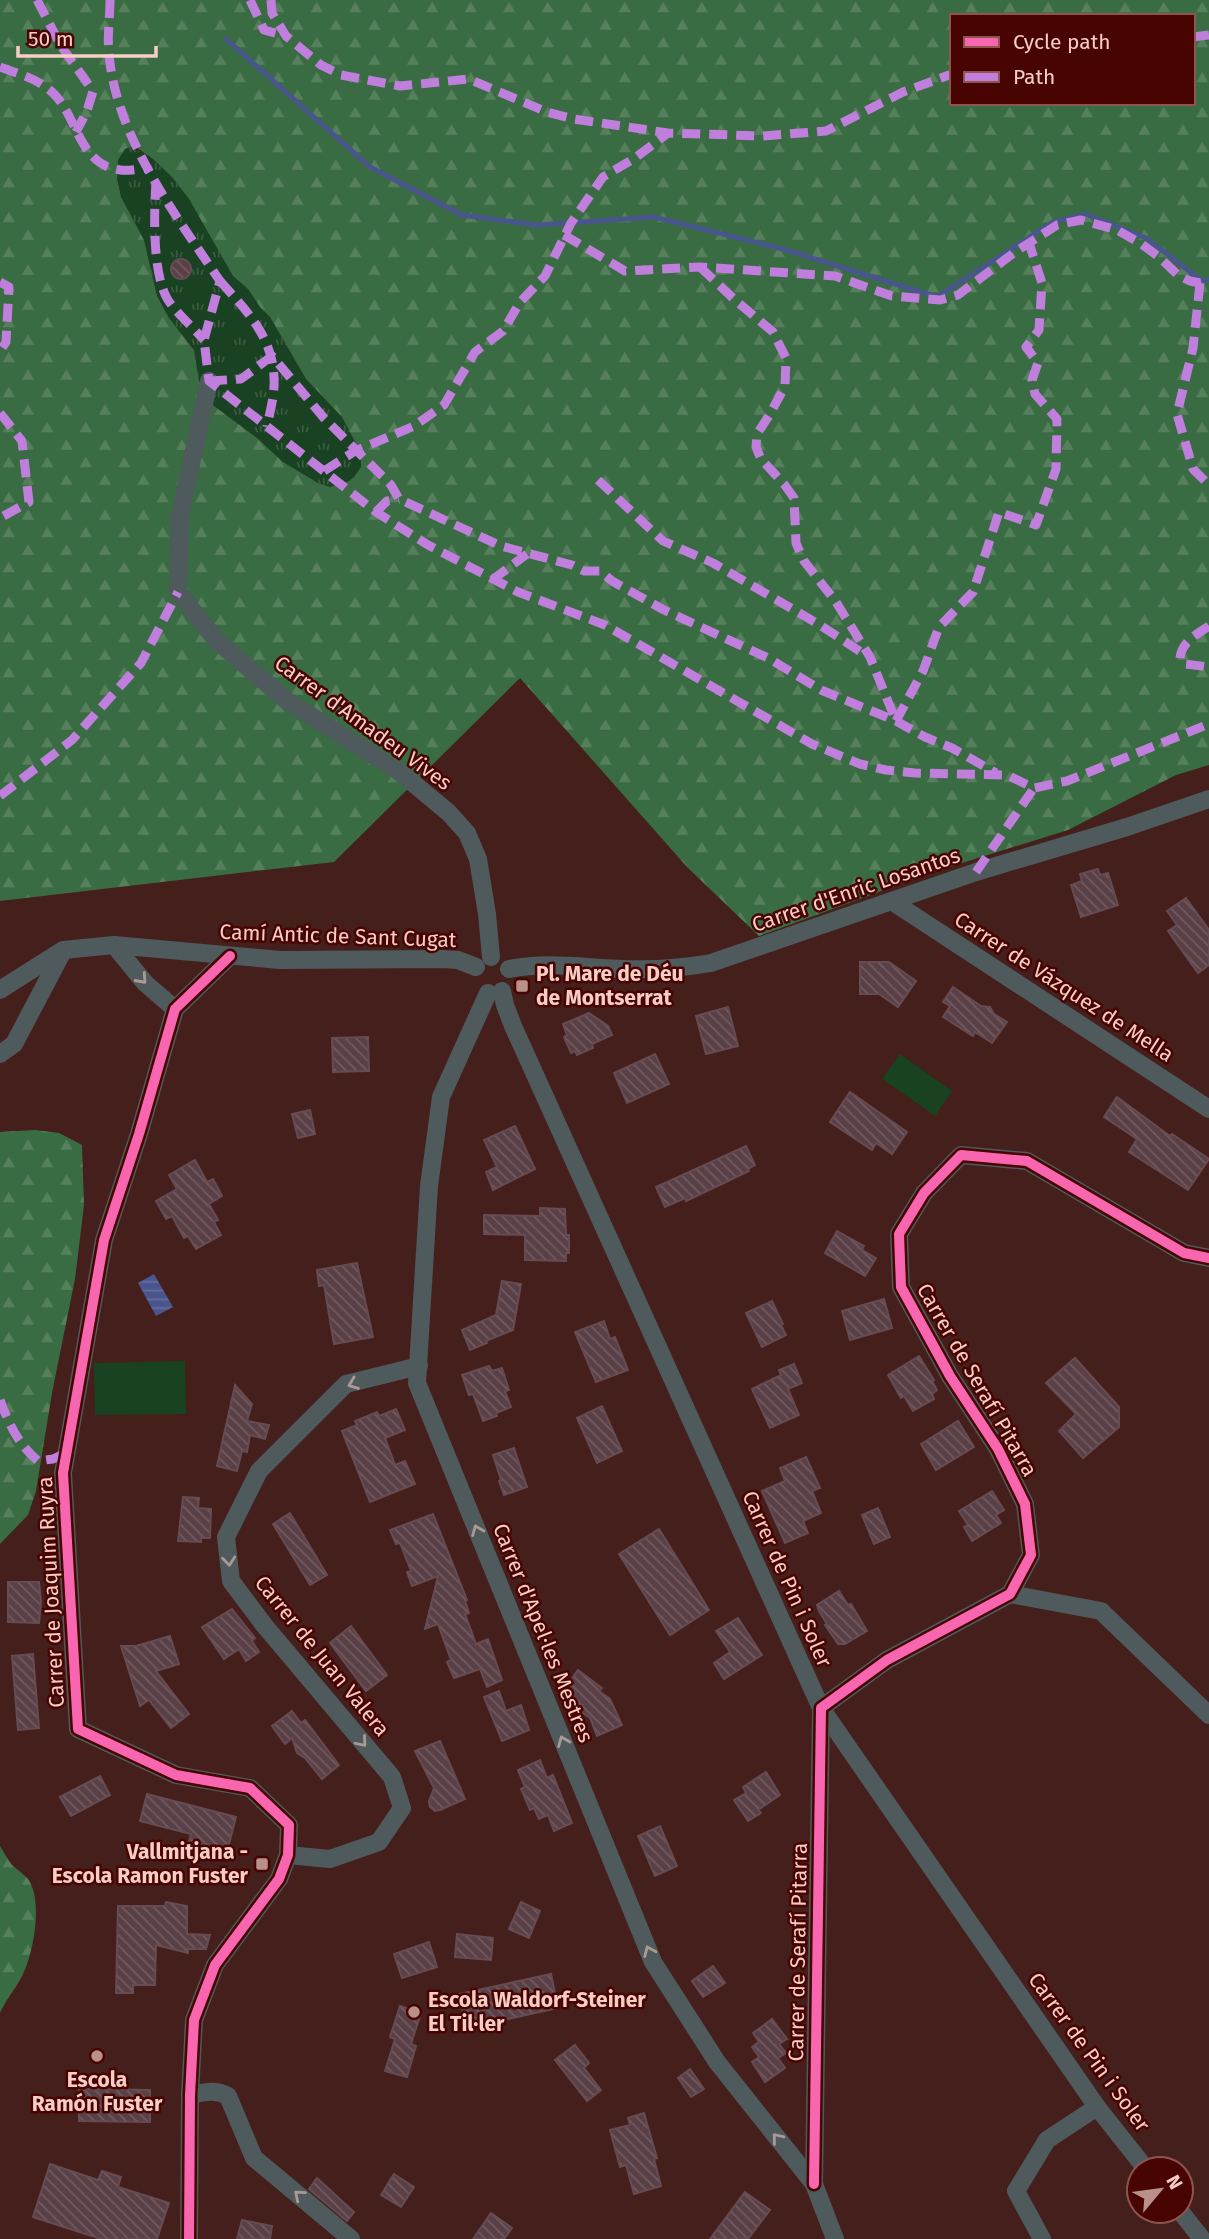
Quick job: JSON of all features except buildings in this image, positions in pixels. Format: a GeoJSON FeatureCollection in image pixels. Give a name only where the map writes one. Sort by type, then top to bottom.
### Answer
{"type":"FeatureCollection","features":[{"type":"Feature","properties":{"kind":"street","name":"Carrer d'Amadeu Vives"},"geometry":{"type":"LineString","coordinates":[[209,381],[180,515],[178,592],[216,640],[286,700],[401,773],[449,813],[467,833],[478,859],[486,914],[483,962]]}},
{"type":"Feature","properties":{"kind":"street","name":"Carrer d'Enric Losantos"},"geometry":{"type":"LineString","coordinates":[[509,970],[527,965],[667,970],[700,965],[894,902],[976,872],[1127,827],[1209,799]]}},
{"type":"Feature","properties":{"kind":"street","name":"Carrer de Vázquez de Mella"},"geometry":{"type":"LineString","coordinates":[[894,902],[1209,1109]]}},
{"type":"Feature","properties":{"kind":"street","name":"Camí Antic de Sant Cugat"},"geometry":{"type":"LineString","coordinates":[[0,990],[63,950],[114,944],[280,960],[442,959],[483,962]]}},
{"type":"Feature","properties":{"kind":"street"},"geometry":{"type":"LineString","coordinates":[[114,944],[145,984],[175,1009]]}},
{"type":"Feature","properties":{"kind":"street"},"geometry":{"type":"LineString","coordinates":[[0,1054],[14,1044],[63,950]]}},
{"type":"Feature","properties":{"kind":"street","name":"Carrer de Joaquim Ruyra"},"geometry":{"type":"LineString","coordinates":[[188,2239],[194,2020],[215,1965],[279,1879],[288,1855],[289,1825],[250,1788],[176,1775],[78,1729],[62,1473],[104,1240],[139,1134],[175,1009],[230,956]]}},
{"type":"Feature","properties":{"kind":"street"},"geometry":{"type":"LineString","coordinates":[[502,960],[509,970],[509,984],[495,992],[477,985],[474,976],[483,962],[502,960]]}},
{"type":"Feature","properties":{"kind":"street","name":"Carrer d'Apel·les Mestres"},"geometry":{"type":"LineString","coordinates":[[495,992],[441,1097],[429,1186],[417,1383],[653,1962],[717,2062],[814,2184],[835,2239]]}},
{"type":"Feature","properties":{"kind":"street","name":"Carrer de Pin i Soler"},"geometry":{"type":"LineString","coordinates":[[495,992],[505,1005],[821,1708],[1097,2106],[1135,2155]]}},
{"type":"Feature","properties":{"kind":"street","name":"Carrer de Serafí Pitarra"},"geometry":{"type":"LineString","coordinates":[[1010,1594],[1031,1555],[1025,1504],[998,1449],[950,1376],[901,1287],[899,1234],[923,1193],[961,1154],[1027,1161],[1184,1253],[1209,1258]]}},
{"type":"Feature","properties":{"kind":"street","name":"Carrer de Juan Valera"},"geometry":{"type":"LineString","coordinates":[[288,1855],[330,1859],[379,1842],[402,1808],[391,1777],[264,1625],[231,1581],[226,1537],[258,1471],[346,1384],[419,1366]]}},
{"type":"Feature","properties":{"kind":"street"},"geometry":{"type":"LineString","coordinates":[[821,1708],[887,1660],[1010,1594],[1101,1611],[1209,1715]]}},
{"type":"Feature","properties":{"kind":"street","name":"Carrer de Serafí Pitarra"},"geometry":{"type":"LineString","coordinates":[[814,2184],[821,1708]]}},
{"type":"Feature","properties":{"kind":"street"},"geometry":{"type":"LineString","coordinates":[[190,2095],[211,2090],[228,2096],[254,2158],[351,2239]]}},
{"type":"Feature","properties":{"kind":"street"},"geometry":{"type":"LineString","coordinates":[[1042,2239],[1016,2191],[1048,2140],[1097,2106]]}},
{"type":"Feature","properties":{"kind":"street"},"geometry":{"type":"LineString","coordinates":[[1191,2225],[1202,2239]]}},
{"type":"Feature","properties":{"kind":"green space"},"geometry":{"type":"Polygon","coordinates":[[[0,0],[1209,0],[1209,765],[1176,775],[1068,830],[933,872],[759,936],[687,867],[520,678],[334,862],[0,901],[0,0]],[[137,148],[125,149],[118,160],[117,179],[121,197],[144,240],[157,296],[169,318],[194,350],[199,381],[214,406],[257,438],[283,462],[318,483],[330,487],[349,481],[361,467],[361,453],[342,417],[306,379],[270,317],[248,289],[233,276],[189,199],[172,177],[137,148]]]}},
{"type":"Feature","properties":{"kind":"green space"},"geometry":{"type":"Polygon","coordinates":[[[130,147],[148,155],[172,177],[189,199],[233,276],[248,289],[270,317],[306,379],[342,417],[361,453],[361,467],[349,481],[330,487],[318,483],[283,462],[257,438],[214,406],[199,381],[194,349],[169,318],[157,296],[144,240],[121,197],[116,173],[118,160],[125,149],[130,147]]]}},
{"type":"Feature","properties":{"kind":"green space"},"geometry":{"type":"Polygon","coordinates":[[[900,1054],[952,1091],[935,1116],[882,1079],[900,1054]]]}},
{"type":"Feature","properties":{"kind":"green space"},"geometry":{"type":"Polygon","coordinates":[[[35,1130],[59,1133],[82,1145],[84,1205],[75,1279],[36,1491],[28,1515],[0,1544],[0,1132],[35,1130]]]}},
{"type":"Feature","properties":{"kind":"green space"},"geometry":{"type":"Polygon","coordinates":[[[185,1361],[186,1414],[95,1415],[94,1363],[185,1361]]]}},
{"type":"Feature","properties":{"kind":"green space"},"geometry":{"type":"Polygon","coordinates":[[[0,1846],[12,1865],[28,1879],[33,1889],[36,1915],[25,1970],[0,2013],[0,1846]]]}},
{"type":"Feature","properties":{"kind":"water"},"geometry":{"type":"Polygon","coordinates":[[[154,1274],[173,1307],[156,1316],[138,1283],[154,1274]]]}},
{"type":"Feature","properties":{"kind":"waterway"},"geometry":{"type":"LineString","coordinates":[[226,39],[370,167],[462,215],[537,225],[654,217],[783,249],[937,297],[1053,222],[1086,214],[1146,238],[1202,281],[1209,279]]}},
{"type":"Feature","properties":{"kind":"marked path"},"geometry":{"type":"LineString","coordinates":[[37,0],[61,46],[93,91],[87,111],[76,132]]}},
{"type":"Feature","properties":{"kind":"marked path"},"geometry":{"type":"LineString","coordinates":[[110,0],[109,54],[123,115],[150,174],[220,281],[204,340],[209,381],[376,512],[428,545],[518,592],[605,625],[812,744],[860,764],[915,773],[1007,775],[1034,788],[1067,781],[1209,724]]}},
{"type":"Feature","properties":{"kind":"marked path"},"geometry":{"type":"LineString","coordinates":[[250,0],[264,30],[286,36]]}},
{"type":"Feature","properties":{"kind":"marked path"},"geometry":{"type":"LineString","coordinates":[[271,0],[272,13],[286,36],[321,65],[341,75],[400,86],[469,79],[547,112],[574,119],[668,133],[763,136],[826,131],[903,92],[950,75]]}},
{"type":"Feature","properties":{"kind":"marked path"},"geometry":{"type":"LineString","coordinates":[[1195,37],[1209,35]]}},
{"type":"Feature","properties":{"kind":"marked path"},"geometry":{"type":"LineString","coordinates":[[0,67],[35,81],[54,94],[69,115],[87,150],[106,166],[120,170],[147,168]]}},
{"type":"Feature","properties":{"kind":"marked path"},"geometry":{"type":"LineString","coordinates":[[324,471],[355,451],[414,426],[444,405],[475,352],[503,331],[520,302],[545,276],[571,223],[603,177],[635,158],[668,133]]}},
{"type":"Feature","properties":{"kind":"marked path"},"geometry":{"type":"LineString","coordinates":[[156,182],[155,243],[163,289],[172,305],[204,340]]}},
{"type":"Feature","properties":{"kind":"marked path"},"geometry":{"type":"LineString","coordinates":[[564,235],[625,271],[700,267],[835,276],[892,296],[940,300],[958,295],[1015,252],[1057,225],[1081,220],[1117,230],[1140,243],[1178,275],[1190,281],[1209,281]]}},
{"type":"Feature","properties":{"kind":"marked path"},"geometry":{"type":"LineString","coordinates":[[896,721],[923,671],[939,627],[973,592],[999,512],[1036,525],[1056,469],[1057,419],[1035,394],[1032,380],[1038,363],[1026,347],[1039,330],[1042,283],[1029,243]]}},
{"type":"Feature","properties":{"kind":"marked path"},"geometry":{"type":"LineString","coordinates":[[700,267],[773,332],[786,358],[785,386],[757,434],[756,447],[761,459],[794,498],[796,543],[804,561],[836,602],[870,657],[896,721]]}},
{"type":"Feature","properties":{"kind":"marked path"},"geometry":{"type":"LineString","coordinates":[[220,281],[256,325],[269,350],[274,384],[267,427]]}},
{"type":"Feature","properties":{"kind":"marked path"},"geometry":{"type":"LineString","coordinates":[[0,282],[9,287],[6,342],[0,351]]}},
{"type":"Feature","properties":{"kind":"marked path"},"geometry":{"type":"LineString","coordinates":[[1200,283],[1193,348],[1177,414],[1193,469],[1209,485]]}},
{"type":"Feature","properties":{"kind":"marked path"},"geometry":{"type":"LineString","coordinates":[[209,381],[241,379],[272,356],[324,418],[391,485],[399,499],[501,546],[572,565],[584,571],[600,571],[612,581],[664,610],[768,658],[821,690],[952,748],[996,773]]}},
{"type":"Feature","properties":{"kind":"marked path"},"geometry":{"type":"LineString","coordinates":[[0,413],[22,441],[29,502],[0,518]]}},
{"type":"Feature","properties":{"kind":"marked path"},"geometry":{"type":"LineString","coordinates":[[598,480],[663,541],[713,563],[820,625],[867,656]]}},
{"type":"Feature","properties":{"kind":"marked path"},"geometry":{"type":"LineString","coordinates":[[376,512],[387,501],[399,499]]}},
{"type":"Feature","properties":{"kind":"marked path"},"geometry":{"type":"LineString","coordinates":[[492,580],[527,554]]}},
{"type":"Feature","properties":{"kind":"marked path"},"geometry":{"type":"LineString","coordinates":[[0,796],[72,740],[141,663],[178,592]]}},
{"type":"Feature","properties":{"kind":"marked path"},"geometry":{"type":"LineString","coordinates":[[1209,626],[1186,643],[1180,659],[1185,664],[1209,667]]}},
{"type":"Feature","properties":{"kind":"marked path"},"geometry":{"type":"LineString","coordinates":[[976,872],[1034,788]]}},
{"type":"Feature","properties":{"kind":"marked path"},"geometry":{"type":"LineString","coordinates":[[0,1400],[15,1433],[38,1461],[53,1459],[66,1453]]}},
{"type":"Feature","properties":{"kind":"cycle path"},"geometry":{"type":"LineString","coordinates":[[189,2239],[190,2095],[194,2020],[215,1965],[279,1879],[288,1855],[289,1825],[250,1788],[176,1775],[78,1729],[63,1473],[104,1240],[139,1134],[175,1009],[230,956]]}},
{"type":"Feature","properties":{"kind":"cycle path"},"geometry":{"type":"LineString","coordinates":[[814,2184],[821,1708],[887,1660],[1010,1594],[1031,1555],[1025,1504],[998,1449],[950,1376],[901,1287],[899,1234],[924,1193],[961,1155],[1027,1161],[1184,1253],[1209,1258]]}},
{"type":"Feature","properties":{"kind":"place","name":"Pl. Mare de Déu de Montserrat"},"geometry":{"type":"Point","coordinates":[522,986]}},
{"type":"Feature","properties":{"kind":"place","name":"Vallmitjana - Escola Ramon Fuster"},"geometry":{"type":"Point","coordinates":[262,1864]}},
{"type":"Feature","properties":{"kind":"place","name":"Escola Waldorf-Steiner El Til·ler"},"geometry":{"type":"Point","coordinates":[414,2012]}},
{"type":"Feature","properties":{"kind":"place","name":"Escola Ramón Fuster"},"geometry":{"type":"Point","coordinates":[97,2056]}}]}
